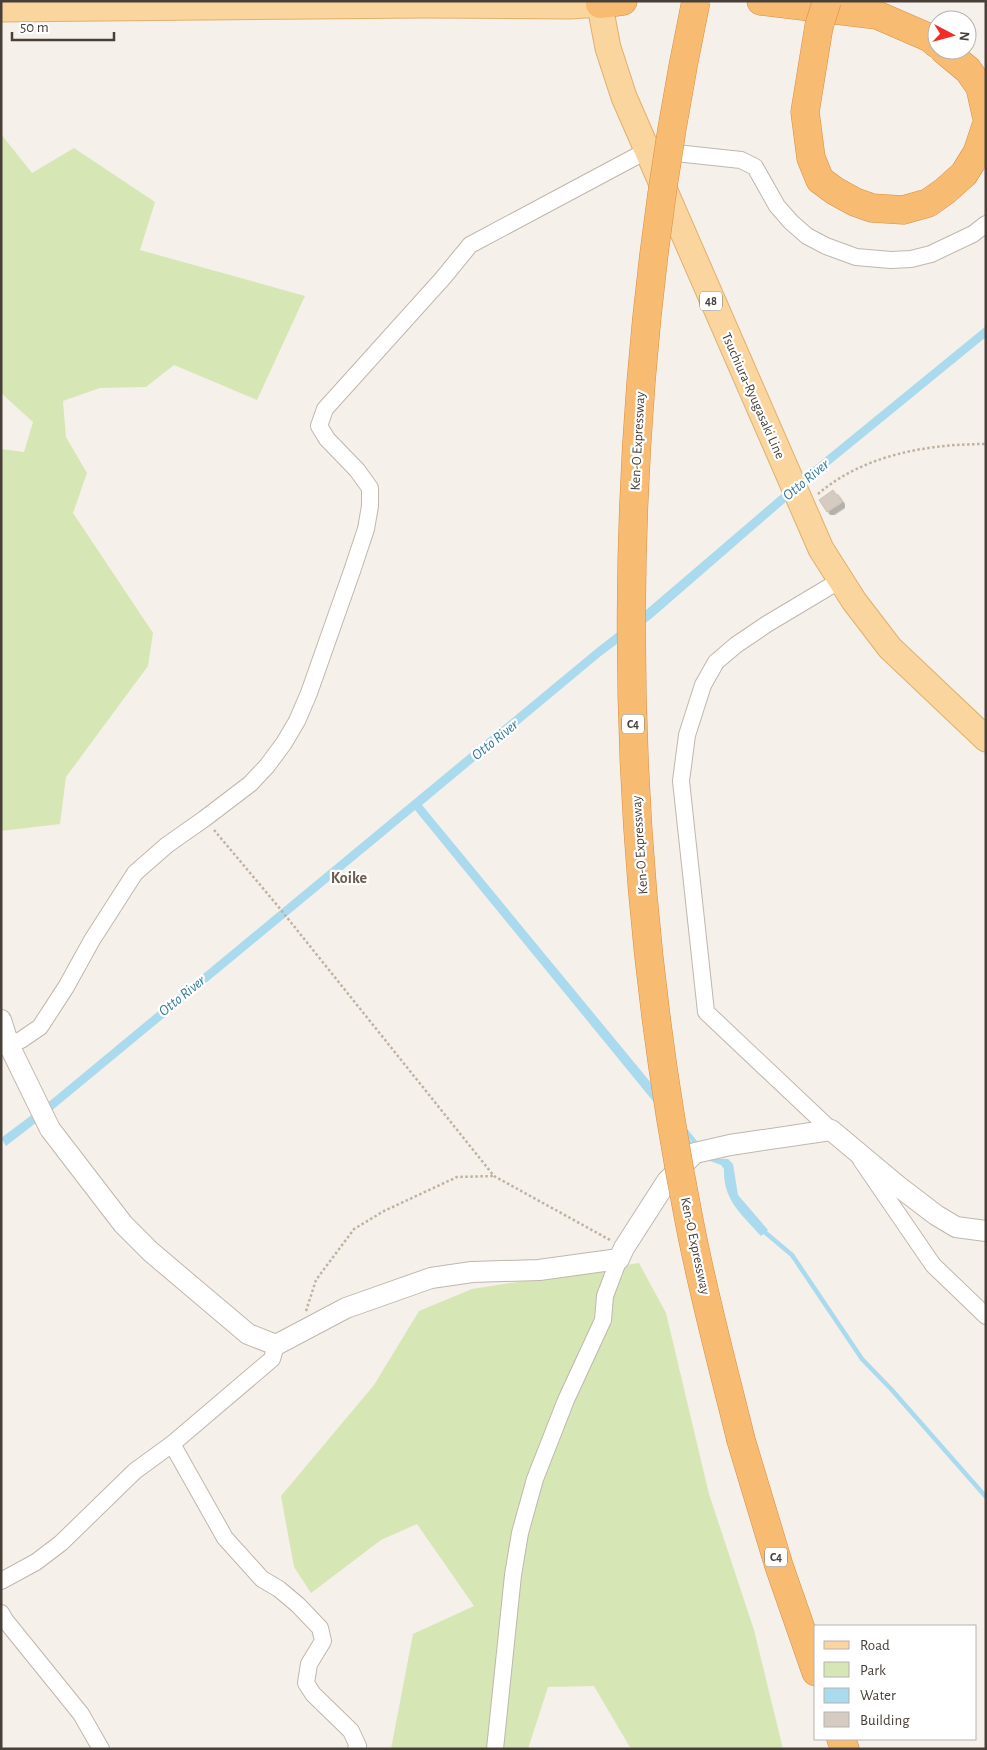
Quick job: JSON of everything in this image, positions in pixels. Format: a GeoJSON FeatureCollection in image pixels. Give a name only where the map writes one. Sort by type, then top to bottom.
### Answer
{"type":"FeatureCollection","features":[{"type":"Feature","properties":{"kind":"highway","name":"Ken-O Expressway"},"geometry":{"type":"LineString","coordinates":[[696,1],[666,169],[642,373],[635,481],[632,604],[633,725],[636,789],[644,898],[662,1057],[689,1221],[741,1440],[779,1566],[814,1666]]}},
{"type":"Feature","properties":{"kind":"highway"},"geometry":{"type":"LineString","coordinates":[[761,1],[877,15],[927,37]]}},
{"type":"Feature","properties":{"kind":"highway"},"geometry":{"type":"LineString","coordinates":[[823,14],[805,112],[810,158],[820,180],[836,191],[855,202],[872,208],[903,210],[928,203],[964,174],[977,153],[986,126]]}},
{"type":"Feature","properties":{"kind":"highway"},"geometry":{"type":"LineString","coordinates":[[956,60],[968,70],[980,87],[986,114]]}},
{"type":"Feature","properties":{"kind":"main road","name":"Tsuchiura-Ryugasaki Line"},"geometry":{"type":"LineString","coordinates":[[1,8],[570,6],[607,2],[608,48],[624,97],[821,550],[839,581],[890,648],[985,738]]}},
{"type":"Feature","properties":{"kind":"street"},"geometry":{"type":"LineString","coordinates":[[5,1046],[21,1040],[40,1027],[66,988],[92,940],[136,873],[167,845],[250,784],[267,766],[297,721],[309,694],[366,529],[370,506],[370,488],[357,470],[326,439],[319,426],[325,409],[443,278],[470,245],[648,150],[741,160],[754,167],[777,206],[807,236],[826,246],[856,257],[891,260],[911,259],[931,254],[974,234],[986,224]]}},
{"type":"Feature","properties":{"kind":"street"},"geometry":{"type":"LineString","coordinates":[[839,581],[767,624],[736,645],[716,662],[703,685],[687,735],[681,781],[706,1012],[831,1130],[898,1186],[956,1227],[986,1231]]}},
{"type":"Feature","properties":{"kind":"street"},"geometry":{"type":"LineString","coordinates":[[1,1020],[5,1046],[50,1129],[123,1224],[151,1252],[248,1334],[276,1345]]}},
{"type":"Feature","properties":{"kind":"street"},"geometry":{"type":"LineString","coordinates":[[495,1749],[513,1575],[520,1533],[534,1479],[566,1400],[603,1320],[606,1296],[622,1254],[667,1181],[695,1153],[730,1145],[831,1130]]}},
{"type":"Feature","properties":{"kind":"street"},"geometry":{"type":"LineString","coordinates":[[854,1150],[933,1265],[986,1316]]}},
{"type":"Feature","properties":{"kind":"street"},"geometry":{"type":"LineString","coordinates":[[1,1581],[36,1562],[61,1543],[135,1471],[172,1444],[272,1359],[276,1345],[298,1333],[346,1308],[431,1278],[472,1272],[539,1270],[622,1254]]}},
{"type":"Feature","properties":{"kind":"street"},"geometry":{"type":"LineString","coordinates":[[172,1444],[224,1538],[262,1579],[279,1589],[298,1605],[320,1628],[323,1641],[309,1664],[306,1683],[313,1694],[351,1731],[358,1746],[356,1749]]}},
{"type":"Feature","properties":{"kind":"street"},"geometry":{"type":"LineString","coordinates":[[1,1613],[81,1714],[101,1749]]}},
{"type":"Feature","properties":{"kind":"path"},"geometry":{"type":"LineString","coordinates":[[801,506],[810,501],[832,481],[867,464],[930,446],[986,444]]}},
{"type":"Feature","properties":{"kind":"path"},"geometry":{"type":"LineString","coordinates":[[204,819],[277,905],[494,1176],[622,1254]]}},
{"type":"Feature","properties":{"kind":"path"},"geometry":{"type":"LineString","coordinates":[[298,1333],[316,1280],[354,1229],[384,1211],[457,1177],[494,1176]]}},
{"type":"Feature","properties":{"kind":"green space"},"geometry":{"type":"Polygon","coordinates":[[[1,134],[32,173],[74,148],[155,202],[140,250],[305,296],[257,400],[174,365],[146,387],[100,388],[63,401],[66,437],[87,473],[73,513],[153,633],[148,666],[66,777],[60,824],[1,831],[1,449],[24,452],[33,422],[1,393],[1,134]]]}},
{"type":"Feature","properties":{"kind":"green space"},"geometry":{"type":"Polygon","coordinates":[[[639,1263],[666,1313],[709,1494],[754,1630],[783,1749],[631,1749],[594,1686],[548,1687],[528,1749],[391,1749],[413,1634],[474,1606],[417,1524],[381,1540],[311,1593],[294,1567],[281,1496],[374,1385],[419,1311],[472,1289],[639,1263]]]}},
{"type":"Feature","properties":{"kind":"water","name":"Otto River"},"geometry":{"type":"Polygon","coordinates":[[[986,326],[986,337],[811,480],[652,618],[602,655],[422,805],[656,1089],[702,1158],[648,1095],[415,810],[50,1112],[6,1146],[1,1138],[45,1105],[597,648],[646,610],[806,473],[986,326]]]}},
{"type":"Feature","properties":{"kind":"water"},"geometry":{"type":"Polygon","coordinates":[[[702,1158],[728,1159],[733,1164],[738,1195],[768,1230],[761,1236],[741,1214],[730,1198],[724,1169],[721,1165],[702,1158]]]}},
{"type":"Feature","properties":{"kind":"building"},"geometry":{"type":"Polygon","coordinates":[[[833,490],[842,502],[827,512],[819,500],[833,490]]]}},
{"type":"Feature","properties":{"kind":"waterway"},"geometry":{"type":"LineString","coordinates":[[685,1130],[699,1147]]}},
{"type":"Feature","properties":{"kind":"waterway"},"geometry":{"type":"LineString","coordinates":[[761,1229],[792,1255],[862,1359],[891,1389],[986,1497]]}},
{"type":"Feature","properties":{"kind":"district","name":"Koike"},"geometry":{"type":"Point","coordinates":[349,878]}}]}
